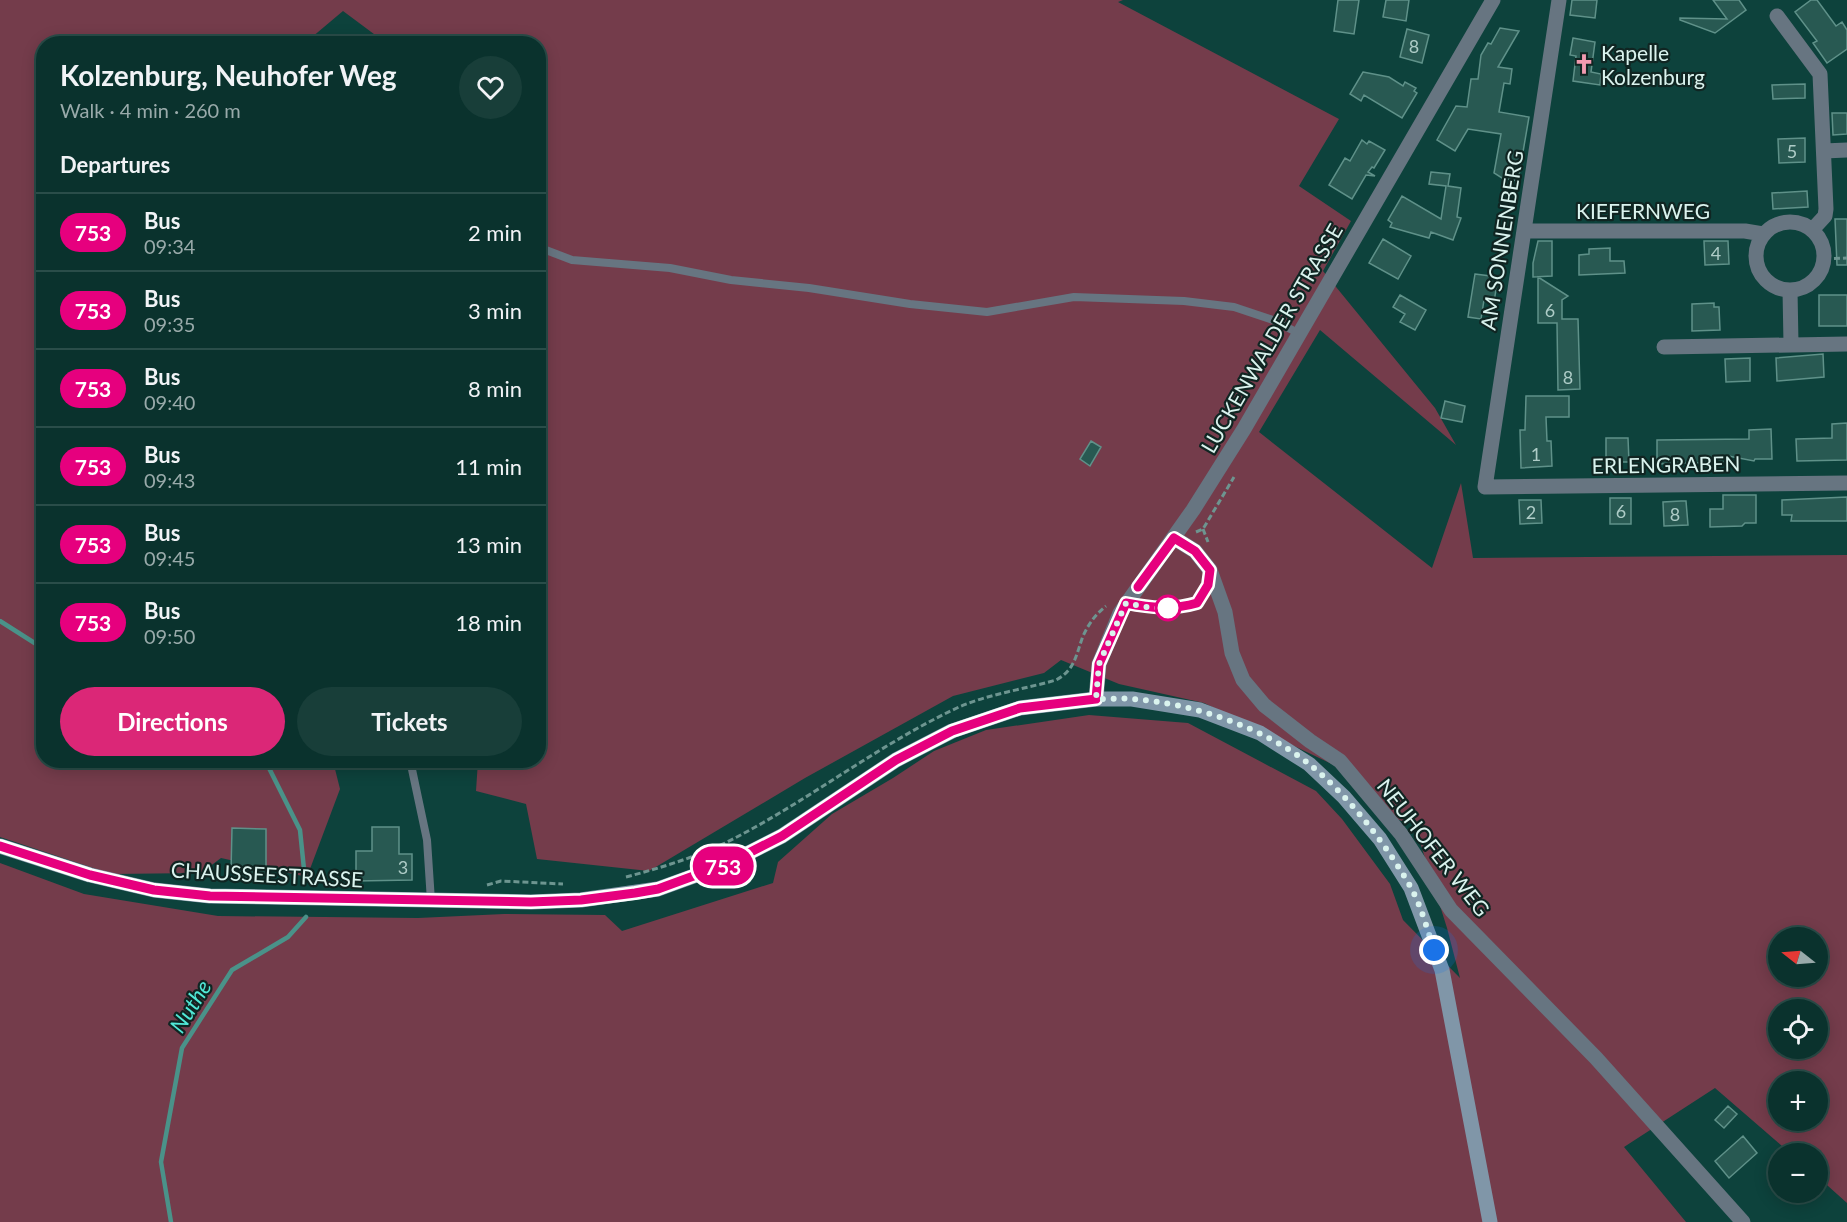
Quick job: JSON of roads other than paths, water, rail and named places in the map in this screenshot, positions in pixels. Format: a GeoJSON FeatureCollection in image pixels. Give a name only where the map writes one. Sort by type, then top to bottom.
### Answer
{"type":"FeatureCollection","features":[{"type":"Feature","properties":{"kind":"main road","name":"CHAUSSEESTRASSE"},"geometry":{"type":"LineString","coordinates":[[0,846],[90,875],[154,890],[241,897],[531,902],[581,900],[658,889],[727,864],[782,836],[896,760],[952,731],[1020,708],[1096,699],[1132,699],[1200,710],[1260,733],[1309,764],[1344,797],[1380,839],[1411,888],[1442,970],[1490,1222]]}},
{"type":"Feature","properties":{"kind":"street","name":"LUCKENWALDER STRASSE"},"geometry":{"type":"LineString","coordinates":[[1096,699],[1099,664],[1126,603],[1174,538],[1238,439],[1493,0]]}},
{"type":"Feature","properties":{"kind":"street","name":"AM SONNENBERG"},"geometry":{"type":"LineString","coordinates":[[1485,487],[1559,0]]}},
{"type":"Feature","properties":{"kind":"street"},"geometry":{"type":"LineString","coordinates":[[1777,16],[1820,74],[1826,209],[1825,216],[1813,229]]}},
{"type":"Feature","properties":{"kind":"street"},"geometry":{"type":"LineString","coordinates":[[1824,151],[1847,150]]}},
{"type":"Feature","properties":{"kind":"street"},"geometry":{"type":"LineString","coordinates":[[1793,221],[1813,229],[1823,245],[1825,259],[1816,279],[1805,287],[1791,290],[1776,287],[1764,278],[1758,267],[1756,247],[1763,234],[1776,224],[1793,221]]}},
{"type":"Feature","properties":{"kind":"street","name":"KIEFERNWEG"},"geometry":{"type":"LineString","coordinates":[[1524,231],[1745,231],[1763,234]]}},
{"type":"Feature","properties":{"kind":"street"},"geometry":{"type":"LineString","coordinates":[[1791,290],[1791,344]]}},
{"type":"Feature","properties":{"kind":"street"},"geometry":{"type":"LineString","coordinates":[[1664,347],[1847,344]]}},
{"type":"Feature","properties":{"kind":"street","name":"ERLENGRABEN"},"geometry":{"type":"LineString","coordinates":[[1485,487],[1847,483]]}},
{"type":"Feature","properties":{"kind":"street","name":"NEUHOFER WEG"},"geometry":{"type":"LineString","coordinates":[[1174,538],[1195,551],[1210,570],[1225,612],[1232,653],[1243,680],[1264,705],[1340,761],[1401,834],[1451,910],[1596,1058],[1743,1222]]}},
{"type":"Feature","properties":{"kind":"lane"},"geometry":{"type":"LineString","coordinates":[[546,250],[572,260],[670,268],[731,280],[987,312],[1074,297],[1184,301],[1234,307],[1273,320],[1298,333]]}},
{"type":"Feature","properties":{"kind":"lane"},"geometry":{"type":"LineString","coordinates":[[1126,603],[1151,608],[1180,608],[1197,603],[1208,585],[1210,570]]}},
{"type":"Feature","properties":{"kind":"lane"},"geometry":{"type":"LineString","coordinates":[[412,768],[427,840],[431,901]]}},
{"type":"Feature","properties":{"kind":"waterway","name":"Nuthe"},"geometry":{"type":"LineString","coordinates":[[0,621],[36,644]]}},
{"type":"Feature","properties":{"kind":"waterway","name":"Nuthe"},"geometry":{"type":"LineString","coordinates":[[269,768],[300,830],[305,879]]}},
{"type":"Feature","properties":{"kind":"waterway","name":"Nuthe"},"geometry":{"type":"LineString","coordinates":[[171,1222],[161,1162],[182,1048],[232,970],[288,937],[306,917]]}},
{"type":"Feature","properties":{"kind":"place","name":"Kapelle Kolzenburg"},"geometry":{"type":"Point","coordinates":[1584,64]}}]}
